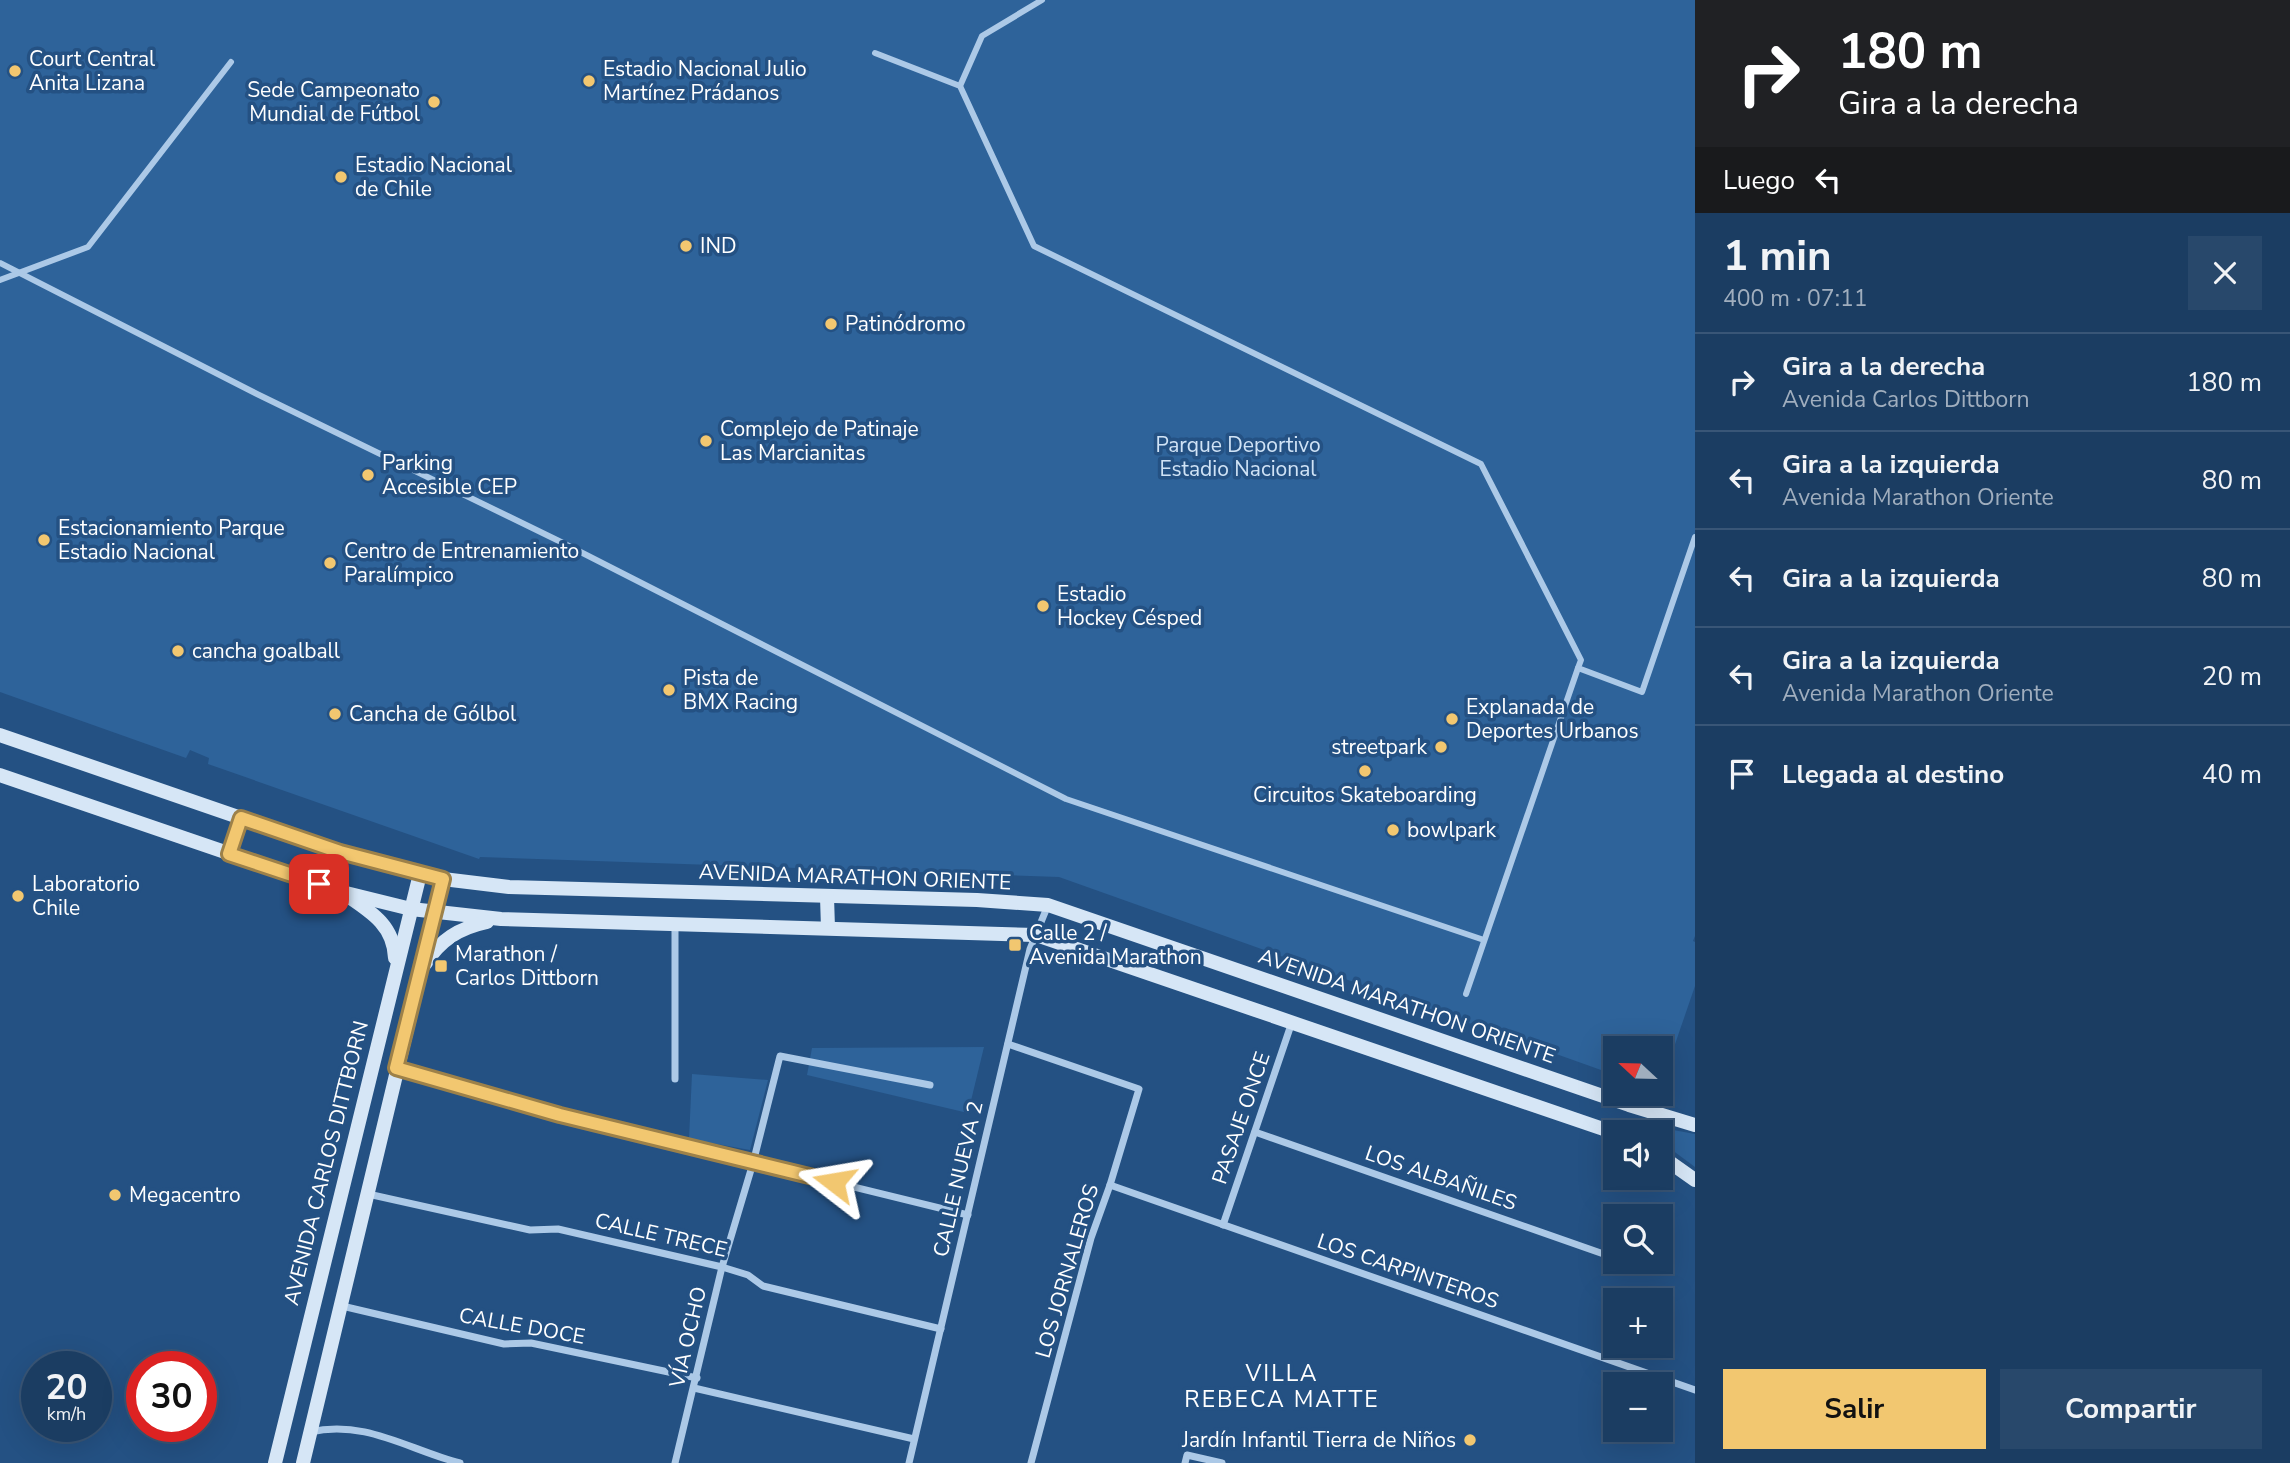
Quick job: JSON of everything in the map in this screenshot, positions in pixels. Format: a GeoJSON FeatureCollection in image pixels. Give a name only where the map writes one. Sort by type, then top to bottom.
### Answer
{"type":"FeatureCollection","features":[{"type":"Feature","properties":{"kind":"main road","name":"AVENIDA MARATHON ORIENTE"},"geometry":{"type":"LineString","coordinates":[[0,735],[340,852],[443,879],[509,887],[1048,905],[1629,1105],[1695,1125]]}},
{"type":"Feature","properties":{"kind":"main road"},"geometry":{"type":"LineString","coordinates":[[0,775],[342,892],[411,909],[501,919],[1036,936],[1603,1129]]}},
{"type":"Feature","properties":{"kind":"main road"},"geometry":{"type":"LineString","coordinates":[[229,854],[241,818]]}},
{"type":"Feature","properties":{"kind":"main road","name":"AVENIDA CARLOS DITTBORN"},"geometry":{"type":"LineString","coordinates":[[275,1463],[420,874]]}},
{"type":"Feature","properties":{"kind":"main road"},"geometry":{"type":"LineString","coordinates":[[303,1463],[443,879]]}},
{"type":"Feature","properties":{"kind":"main road"},"geometry":{"type":"LineString","coordinates":[[342,892],[383,922],[394,942],[395,970]]}},
{"type":"Feature","properties":{"kind":"main road"},"geometry":{"type":"LineString","coordinates":[[827,897],[828,928]]}},
{"type":"Feature","properties":{"kind":"main road"},"geometry":{"type":"LineString","coordinates":[[418,978],[437,946],[449,936],[467,927],[501,919]]}},
{"type":"Feature","properties":{"kind":"main road"},"geometry":{"type":"LineString","coordinates":[[1673,1164],[1695,1180]]}},
{"type":"Feature","properties":{"kind":"street"},"geometry":{"type":"LineString","coordinates":[[960,86],[982,36],[1042,0]]}},
{"type":"Feature","properties":{"kind":"street"},"geometry":{"type":"LineString","coordinates":[[875,53],[960,86],[1034,246],[1481,464],[1581,660],[1466,994]]}},
{"type":"Feature","properties":{"kind":"street"},"geometry":{"type":"LineString","coordinates":[[0,280],[88,247],[231,62]]}},
{"type":"Feature","properties":{"kind":"street"},"geometry":{"type":"LineString","coordinates":[[0,263],[257,394],[559,541],[1066,799],[1484,940]]}},
{"type":"Feature","properties":{"kind":"street"},"geometry":{"type":"LineString","coordinates":[[1578,668],[1642,692],[1695,537]]}},
{"type":"Feature","properties":{"kind":"street","name":"CALLE NUEVA 2"},"geometry":{"type":"LineString","coordinates":[[909,1463],[1030,949],[1048,905]]}},
{"type":"Feature","properties":{"kind":"street"},"geometry":{"type":"LineString","coordinates":[[675,925],[675,1079]]}},
{"type":"Feature","properties":{"kind":"street","name":"PASAJE ONCE"},"geometry":{"type":"LineString","coordinates":[[1223,1225],[1292,1022]]}},
{"type":"Feature","properties":{"kind":"street","name":"LOS JORNALEROS"},"geometry":{"type":"LineString","coordinates":[[1008,1044],[1139,1089],[1091,1238],[1031,1463]]}},
{"type":"Feature","properties":{"kind":"street","name":"VÍA OCHO"},"geometry":{"type":"LineString","coordinates":[[675,1463],[722,1267],[753,1163],[780,1056],[930,1085]]}},
{"type":"Feature","properties":{"kind":"street"},"geometry":{"type":"LineString","coordinates":[[396,1068],[560,1115],[968,1214]]}},
{"type":"Feature","properties":{"kind":"street","name":"LOS ALBAÑILES"},"geometry":{"type":"LineString","coordinates":[[1255,1132],[1603,1254]]}},
{"type":"Feature","properties":{"kind":"street","name":"LOS CARPINTEROS"},"geometry":{"type":"LineString","coordinates":[[1110,1185],[1695,1390]]}},
{"type":"Feature","properties":{"kind":"street","name":"CALLE TRECE"},"geometry":{"type":"LineString","coordinates":[[368,1194],[530,1230],[558,1229],[722,1267],[748,1275],[763,1286],[941,1329]]}},
{"type":"Feature","properties":{"kind":"street","name":"CALLE DOCE"},"geometry":{"type":"LineString","coordinates":[[342,1306],[504,1344],[531,1343],[697,1378]]}},
{"type":"Feature","properties":{"kind":"street"},"geometry":{"type":"LineString","coordinates":[[694,1388],[914,1439]]}},
{"type":"Feature","properties":{"kind":"street"},"geometry":{"type":"LineString","coordinates":[[310,1432],[345,1428],[389,1438],[460,1463]]}},
{"type":"Feature","properties":{"kind":"street"},"geometry":{"type":"LineString","coordinates":[[1186,1459],[1222,1463]]}},
{"type":"Feature","properties":{"kind":"green space","name":"Parque Deportivo Estadio Nacional"},"geometry":{"type":"Polygon","coordinates":[[[0,0],[1695,0],[1695,986],[1673,1050],[1673,1036],[1603,1036],[1603,1071],[1059,877],[479,859],[208,764],[209,758],[190,750],[186,758],[0,692],[0,0]]]}},
{"type":"Feature","properties":{"kind":"green space"},"geometry":{"type":"Polygon","coordinates":[[[984,1047],[968,1113],[807,1075],[812,1048],[984,1047]]]}},
{"type":"Feature","properties":{"kind":"green space"},"geometry":{"type":"Polygon","coordinates":[[[692,1074],[768,1080],[750,1150],[689,1139],[692,1074]]]}},
{"type":"Feature","properties":{"kind":"green space"},"geometry":{"type":"Polygon","coordinates":[[[1673,1130],[1695,1134],[1695,1167],[1673,1151],[1673,1130]]]}},
{"type":"Feature","properties":{"kind":"place","name":"Court Central Anita Lizana"},"geometry":{"type":"Point","coordinates":[15,71]}},
{"type":"Feature","properties":{"kind":"place","name":"Estadio Nacional Julio Martínez Prádanos"},"geometry":{"type":"Point","coordinates":[589,81]}},
{"type":"Feature","properties":{"kind":"place","name":"Sede Campeonato Mundial de Fútbol"},"geometry":{"type":"Point","coordinates":[434,102]}},
{"type":"Feature","properties":{"kind":"place","name":"Estadio Nacional de Chile"},"geometry":{"type":"Point","coordinates":[341,177]}},
{"type":"Feature","properties":{"kind":"place","name":"IND"},"geometry":{"type":"Point","coordinates":[686,246]}},
{"type":"Feature","properties":{"kind":"place","name":"Patinódromo"},"geometry":{"type":"Point","coordinates":[831,324]}},
{"type":"Feature","properties":{"kind":"place","name":"Complejo de Patinaje Las Marcianitas"},"geometry":{"type":"Point","coordinates":[706,441]}},
{"type":"Feature","properties":{"kind":"place","name":"Parking Accesible CEP"},"geometry":{"type":"Point","coordinates":[368,475]}},
{"type":"Feature","properties":{"kind":"place","name":"Estacionamiento Parque Estadio Nacional"},"geometry":{"type":"Point","coordinates":[44,540]}},
{"type":"Feature","properties":{"kind":"place","name":"Centro de Entrenamiento Paralímpico"},"geometry":{"type":"Point","coordinates":[330,563]}},
{"type":"Feature","properties":{"kind":"place","name":"Estadio Hockey Césped"},"geometry":{"type":"Point","coordinates":[1043,606]}},
{"type":"Feature","properties":{"kind":"place","name":"cancha goalball"},"geometry":{"type":"Point","coordinates":[178,651]}},
{"type":"Feature","properties":{"kind":"place","name":"Pista de BMX Racing"},"geometry":{"type":"Point","coordinates":[669,690]}},
{"type":"Feature","properties":{"kind":"place","name":"Cancha de Gólbol"},"geometry":{"type":"Point","coordinates":[335,714]}},
{"type":"Feature","properties":{"kind":"place","name":"Explanada de Deportes Urbanos"},"geometry":{"type":"Point","coordinates":[1452,719]}},
{"type":"Feature","properties":{"kind":"place","name":"streetpark"},"geometry":{"type":"Point","coordinates":[1441,747]}},
{"type":"Feature","properties":{"kind":"place","name":"Circuitos Skateboarding"},"geometry":{"type":"Point","coordinates":[1365,771]}},
{"type":"Feature","properties":{"kind":"place","name":"bowlpark"},"geometry":{"type":"Point","coordinates":[1393,830]}},
{"type":"Feature","properties":{"kind":"place","name":"Laboratorio Chile"},"geometry":{"type":"Point","coordinates":[18,896]}},
{"type":"Feature","properties":{"kind":"place","name":"Calle 2 / Avenida Marathon"},"geometry":{"type":"Point","coordinates":[1015,945]}},
{"type":"Feature","properties":{"kind":"place","name":"Marathon / Carlos Dittborn"},"geometry":{"type":"Point","coordinates":[441,966]}},
{"type":"Feature","properties":{"kind":"place","name":"Megacentro"},"geometry":{"type":"Point","coordinates":[115,1195]}},
{"type":"Feature","properties":{"kind":"place","name":"Jardín Infantil Tierra de Niños"},"geometry":{"type":"Point","coordinates":[1470,1440]}},
{"type":"Feature","properties":{"kind":"district","name":"VILLA REBECA MATTE"},"geometry":{"type":"Point","coordinates":[1282,1386]}},
{"type":"Feature","properties":{"kind":"route"},"geometry":{"type":"LineString","coordinates":[[319,884],[229,854],[241,818],[340,852],[443,879],[396,1068],[560,1115],[834,1182]]}}]}
